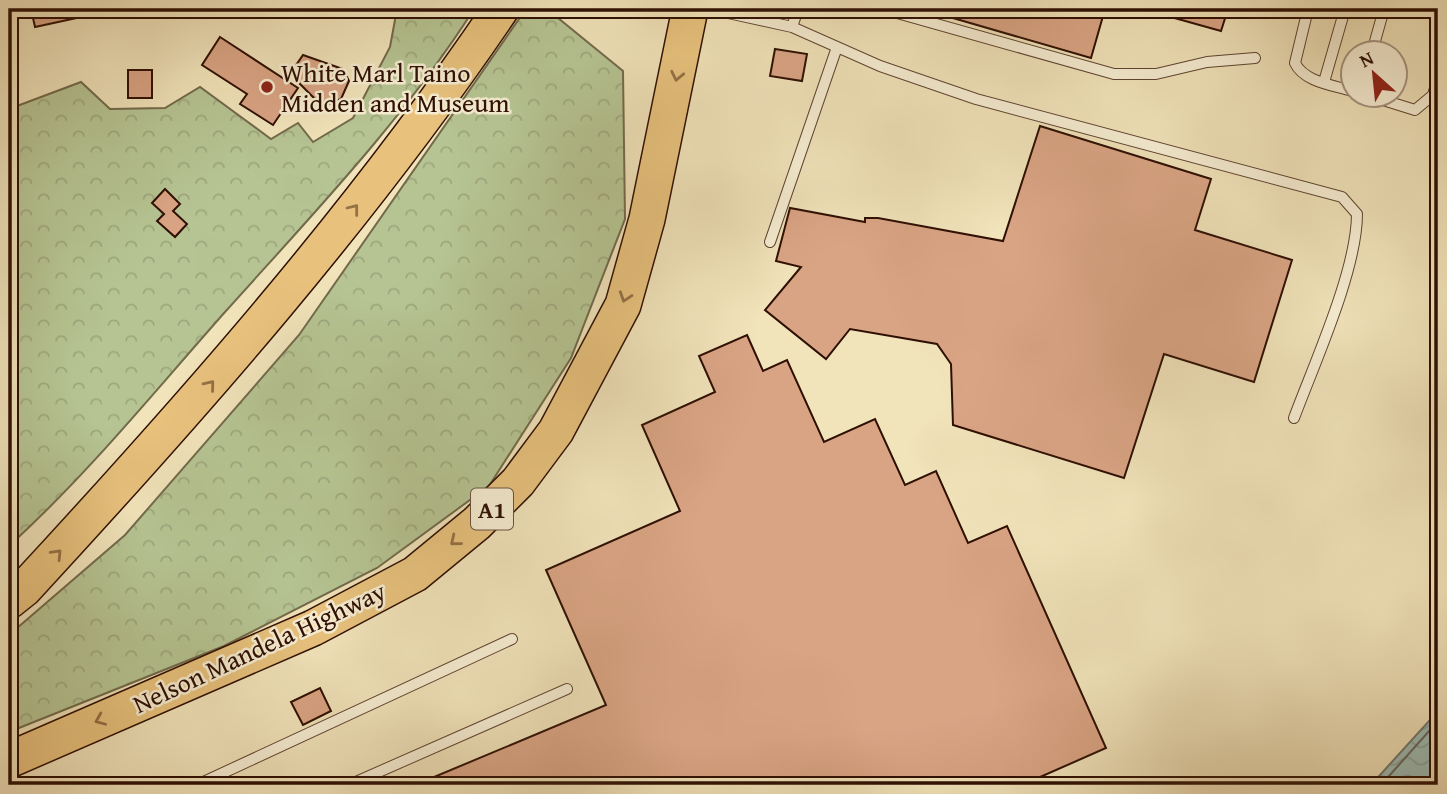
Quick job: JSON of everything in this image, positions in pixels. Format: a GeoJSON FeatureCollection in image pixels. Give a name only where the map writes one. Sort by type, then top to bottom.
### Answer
{"type":"FeatureCollection","features":[{"type":"Feature","properties":{"kind":"highway"},"geometry":{"type":"LineString","coordinates":[[9,601],[24,589],[194,405],[349,215],[463,65],[501,9]]}},
{"type":"Feature","properties":{"kind":"highway","name":"Nelson Mandela Highway"},"geometry":{"type":"LineString","coordinates":[[9,760],[313,628],[415,574],[477,523],[518,482],[556,431],[623,305],[647,219],[690,9]]}},
{"type":"Feature","properties":{"kind":"lane"},"geometry":{"type":"LineString","coordinates":[[710,9],[792,26],[880,66],[976,99],[1342,197],[1357,214],[1357,231],[1344,280],[1294,418]]}},
{"type":"Feature","properties":{"kind":"lane"},"geometry":{"type":"LineString","coordinates":[[792,26],[799,9]]}},
{"type":"Feature","properties":{"kind":"lane"},"geometry":{"type":"LineString","coordinates":[[883,9],[1114,74],[1156,74],[1207,62],[1255,58]]}},
{"type":"Feature","properties":{"kind":"lane"},"geometry":{"type":"LineString","coordinates":[[1308,9],[1295,63],[1306,76],[1338,86]]}},
{"type":"Feature","properties":{"kind":"lane"},"geometry":{"type":"LineString","coordinates":[[1324,82],[1345,9]]}},
{"type":"Feature","properties":{"kind":"lane"},"geometry":{"type":"LineString","coordinates":[[1376,38],[1384,9]]}},
{"type":"Feature","properties":{"kind":"lane"},"geometry":{"type":"LineString","coordinates":[[770,242],[837,47]]}},
{"type":"Feature","properties":{"kind":"lane"},"geometry":{"type":"LineString","coordinates":[[1408,108],[1415,110],[1433,95],[1438,78]]}},
{"type":"Feature","properties":{"kind":"lane"},"geometry":{"type":"LineString","coordinates":[[197,785],[512,639]]}},
{"type":"Feature","properties":{"kind":"lane"},"geometry":{"type":"LineString","coordinates":[[349,785],[567,689]]}},
{"type":"Feature","properties":{"kind":"green space"},"geometry":{"type":"Polygon","coordinates":[[[397,9],[474,9],[418,89],[324,203],[93,461],[9,546],[9,109],[81,82],[110,109],[165,108],[200,87],[271,139],[298,123],[313,142],[353,118],[390,47],[397,9]]]}},
{"type":"Feature","properties":{"kind":"green space"},"geometry":{"type":"Polygon","coordinates":[[[526,9],[547,9],[623,71],[625,219],[571,358],[489,486],[377,568],[224,646],[9,732],[9,635],[125,535],[299,335],[526,9]]]}},
{"type":"Feature","properties":{"kind":"water"},"geometry":{"type":"Polygon","coordinates":[[[1438,711],[1438,785],[1371,785],[1438,711]]]}},
{"type":"Feature","properties":{"kind":"building"},"geometry":{"type":"Polygon","coordinates":[[[31,9],[85,9],[86,16],[35,27],[31,9]]]}},
{"type":"Feature","properties":{"kind":"building"},"geometry":{"type":"Polygon","coordinates":[[[939,9],[1105,9],[1091,58],[939,14],[939,9]]]}},
{"type":"Feature","properties":{"kind":"building"},"geometry":{"type":"Polygon","coordinates":[[[1160,9],[1228,9],[1221,31],[1160,14],[1160,9]]]}},
{"type":"Feature","properties":{"kind":"building","name":"White Marl Taino Midden and Museum"},"geometry":{"type":"Polygon","coordinates":[[[220,37],[298,88],[273,125],[240,104],[247,94],[202,65],[220,37]]]}},
{"type":"Feature","properties":{"kind":"building"},"geometry":{"type":"Polygon","coordinates":[[[775,49],[807,54],[802,81],[770,76],[775,49]]]}},
{"type":"Feature","properties":{"kind":"building"},"geometry":{"type":"Polygon","coordinates":[[[303,55],[343,69],[349,81],[341,99],[329,104],[316,100],[290,74],[303,55]]]}},
{"type":"Feature","properties":{"kind":"building"},"geometry":{"type":"Polygon","coordinates":[[[128,70],[152,70],[152,98],[128,98],[128,70]]]}},
{"type":"Feature","properties":{"kind":"building"},"geometry":{"type":"Polygon","coordinates":[[[1040,126],[1211,179],[1195,230],[1292,260],[1254,382],[1164,354],[1124,478],[953,425],[951,364],[937,344],[850,329],[826,359],[765,310],[801,267],[776,261],[790,208],[865,222],[865,218],[878,218],[1003,241],[1040,126]]]}},
{"type":"Feature","properties":{"kind":"building"},"geometry":{"type":"Polygon","coordinates":[[[165,189],[180,204],[173,211],[187,224],[175,237],[157,221],[164,214],[152,203],[165,189]]]}},
{"type":"Feature","properties":{"kind":"building"},"geometry":{"type":"Polygon","coordinates":[[[747,335],[763,371],[787,360],[824,442],[875,419],[905,485],[936,471],[968,543],[1007,526],[1106,748],[1022,785],[415,785],[606,705],[546,570],[680,511],[642,425],[715,392],[699,356],[747,335]]]}},
{"type":"Feature","properties":{"kind":"building"},"geometry":{"type":"Polygon","coordinates":[[[320,688],[331,711],[303,725],[291,702],[320,688]]]}},
{"type":"Feature","properties":{"kind":"place","name":"White Marl Taino Midden and Museum"},"geometry":{"type":"Point","coordinates":[267,87]}}]}
